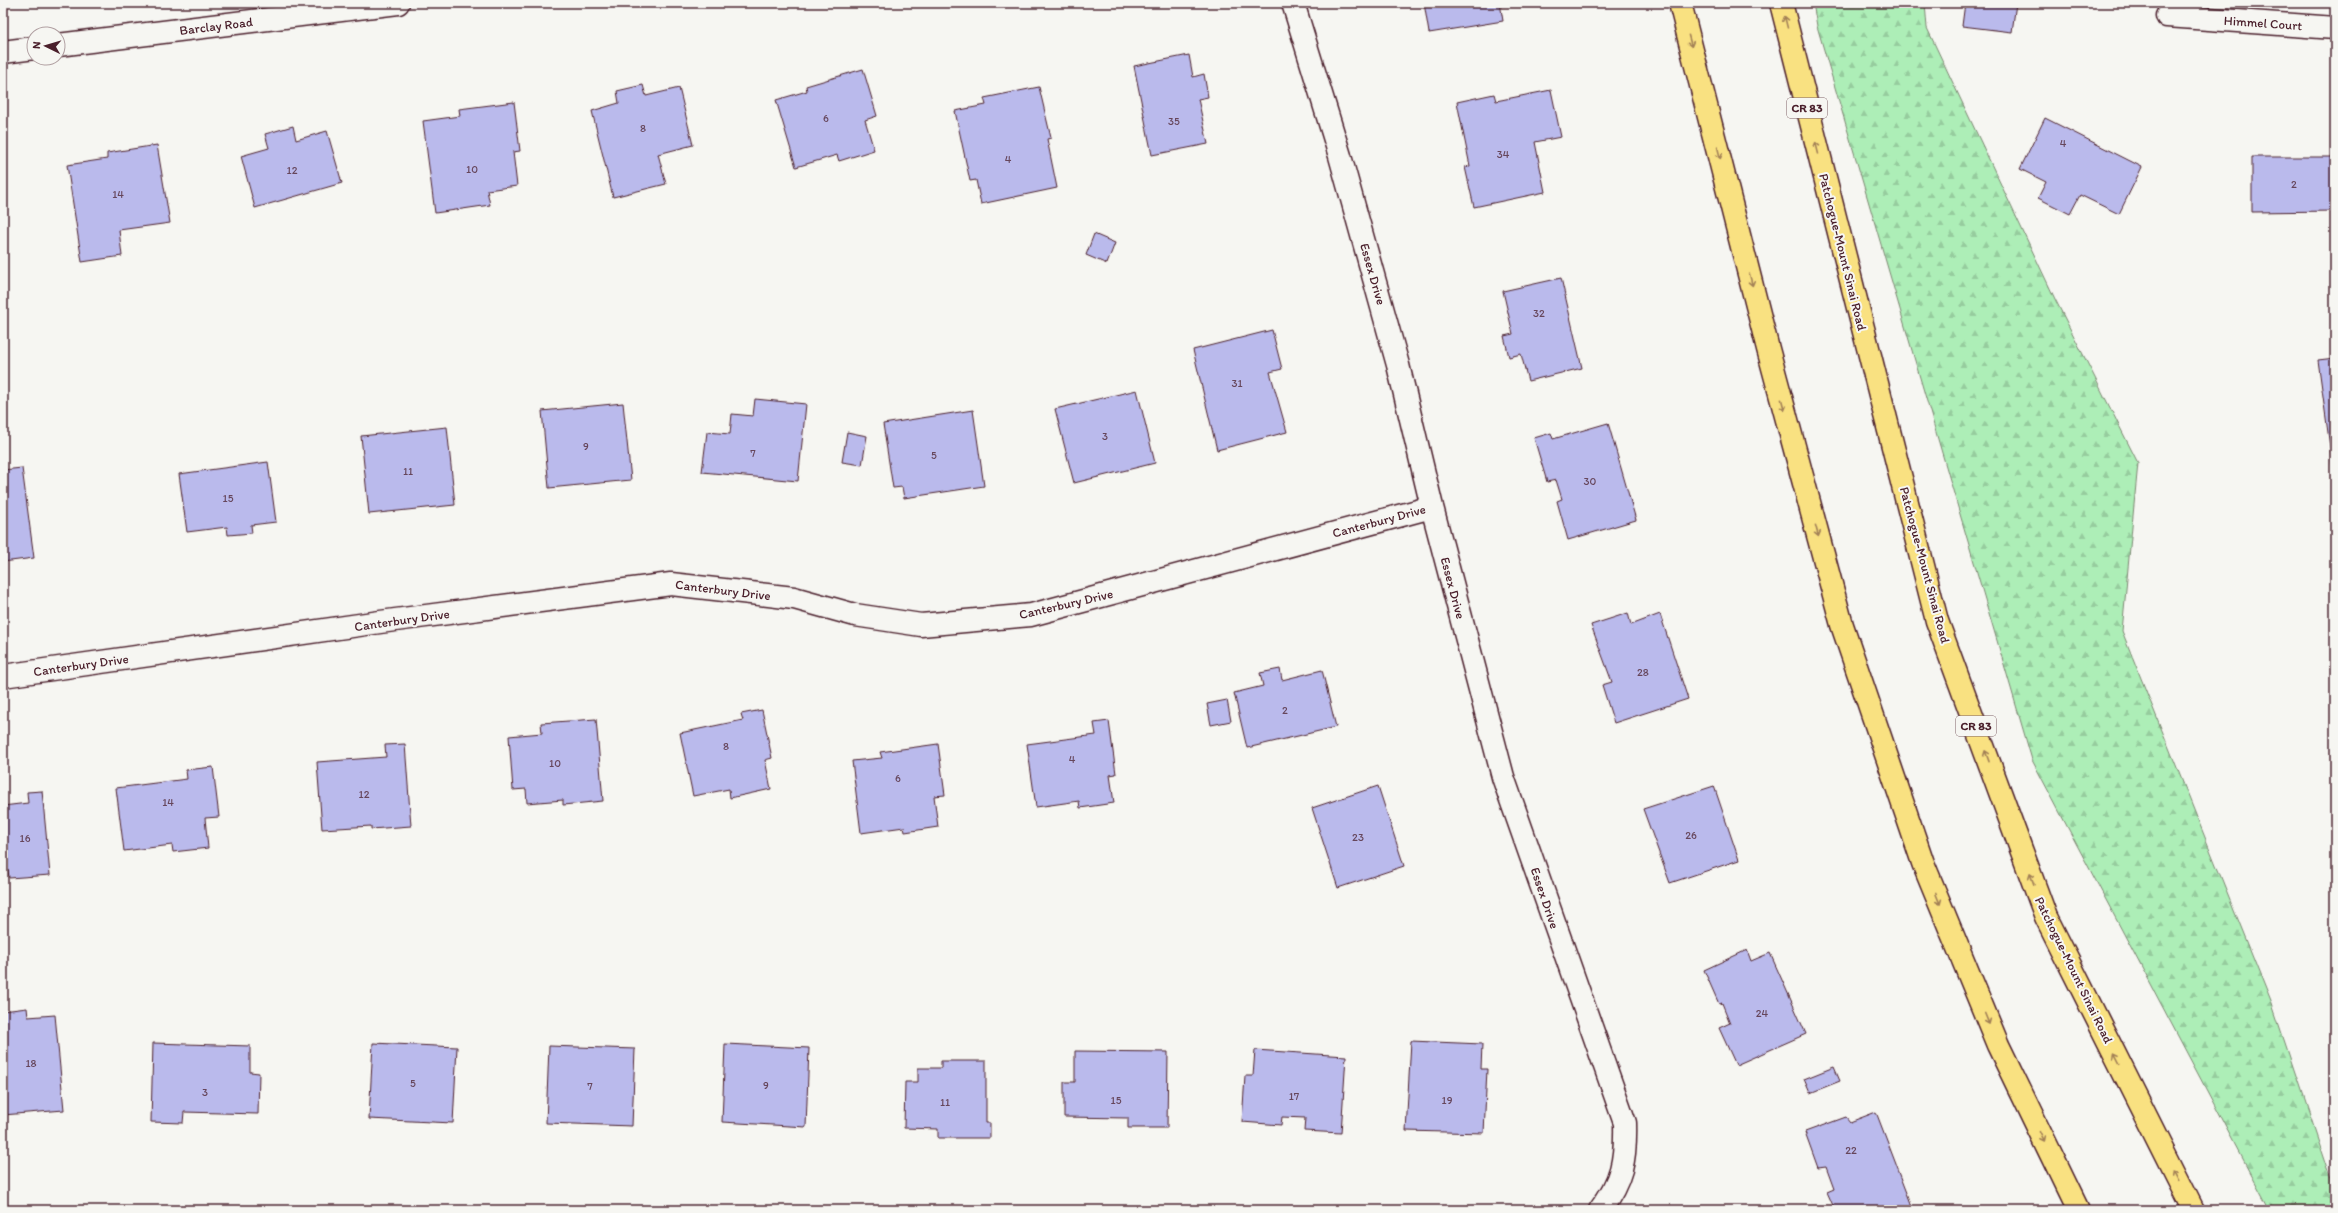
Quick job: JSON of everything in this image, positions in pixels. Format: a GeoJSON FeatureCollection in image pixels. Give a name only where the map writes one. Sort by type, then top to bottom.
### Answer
{"type":"FeatureCollection","features":[{"type":"Feature","properties":{"kind":"highway"},"geometry":{"type":"LineString","coordinates":[[1680,3],[1768,349],[1842,625],[1923,863],[1998,1044],[2078,1210]]}},
{"type":"Feature","properties":{"kind":"highway","name":"Patchogue-Mount Sinai Road"},"geometry":{"type":"LineString","coordinates":[[1781,3],[1937,621],[2046,917],[2193,1210]]}},
{"type":"Feature","properties":{"kind":"street","name":"Barclay Road"},"geometry":{"type":"LineString","coordinates":[[66,44],[398,3]]}},
{"type":"Feature","properties":{"kind":"street","name":"Essex Drive"},"geometry":{"type":"LineString","coordinates":[[1293,3],[1340,156],[1398,365],[1432,507],[1503,777],[1625,1123],[1626,1149],[1623,1166],[1614,1192],[1600,1210]]}},
{"type":"Feature","properties":{"kind":"street","name":"Himmel Court"},"geometry":{"type":"LineString","coordinates":[[2167,16],[2335,28]]}},
{"type":"Feature","properties":{"kind":"street"},"geometry":{"type":"LineString","coordinates":[[3,52],[26,49]]}},
{"type":"Feature","properties":{"kind":"street","name":"Canterbury Drive"},"geometry":{"type":"LineString","coordinates":[[3,676],[388,621],[671,584],[794,598],[854,615],[921,625],[1031,615],[1432,507]]}},
{"type":"Feature","properties":{"kind":"green space"},"geometry":{"type":"Polygon","coordinates":[[[1813,3],[1925,3],[1927,28],[2055,299],[2138,463],[2122,631],[2272,1004],[2335,1192],[2335,1210],[2270,1210],[2032,760],[1817,26],[1813,3]]]}},
{"type":"Feature","properties":{"kind":"building"},"geometry":{"type":"Polygon","coordinates":[[[1424,3],[1500,3],[1503,21],[1429,33],[1424,3]]]}},
{"type":"Feature","properties":{"kind":"building"},"geometry":{"type":"Polygon","coordinates":[[[1965,3],[2016,3],[2012,32],[1962,26],[1965,3]]]}},
{"type":"Feature","properties":{"kind":"building"},"geometry":{"type":"Polygon","coordinates":[[[1189,55],[1193,77],[1204,74],[1208,97],[1198,99],[1208,144],[1152,155],[1134,66],[1189,55]]]}},
{"type":"Feature","properties":{"kind":"building"},"geometry":{"type":"Polygon","coordinates":[[[863,69],[877,116],[865,120],[874,150],[839,161],[837,155],[796,167],[776,100],[807,91],[806,86],[863,69]]]}},
{"type":"Feature","properties":{"kind":"building"},"geometry":{"type":"Polygon","coordinates":[[[643,85],[646,96],[679,88],[693,145],[658,154],[666,184],[613,197],[592,111],[619,103],[617,91],[643,85]]]}},
{"type":"Feature","properties":{"kind":"building"},"geometry":{"type":"Polygon","coordinates":[[[1039,87],[1051,138],[1047,139],[1057,188],[981,204],[976,180],[970,181],[955,111],[986,105],[984,98],[1039,87]]]}},
{"type":"Feature","properties":{"kind":"building"},"geometry":{"type":"Polygon","coordinates":[[[1551,90],[1561,137],[1535,142],[1545,192],[1474,207],[1465,167],[1470,166],[1457,102],[1494,94],[1496,101],[1551,90]]]}},
{"type":"Feature","properties":{"kind":"building"},"geometry":{"type":"Polygon","coordinates":[[[514,102],[520,151],[513,152],[517,186],[487,190],[490,205],[435,213],[423,121],[460,116],[459,109],[514,102]]]}},
{"type":"Feature","properties":{"kind":"building"},"geometry":{"type":"Polygon","coordinates":[[[2045,118],[2142,167],[2119,214],[2080,195],[2070,214],[2038,198],[2046,182],[2020,169],[2045,118]]]}},
{"type":"Feature","properties":{"kind":"building"},"geometry":{"type":"Polygon","coordinates":[[[293,126],[296,140],[327,131],[342,183],[255,208],[241,156],[269,148],[265,134],[293,126]]]}},
{"type":"Feature","properties":{"kind":"building"},"geometry":{"type":"Polygon","coordinates":[[[157,145],[170,223],[119,230],[122,256],[82,262],[67,165],[107,159],[107,153],[157,145]]]}},
{"type":"Feature","properties":{"kind":"building"},"geometry":{"type":"Polygon","coordinates":[[[2252,157],[2335,157],[2335,211],[2252,212],[2252,157]]]}},
{"type":"Feature","properties":{"kind":"building"},"geometry":{"type":"Polygon","coordinates":[[[1094,234],[1115,243],[1107,264],[1086,255],[1094,234]]]}},
{"type":"Feature","properties":{"kind":"building"},"geometry":{"type":"Polygon","coordinates":[[[1561,278],[1582,368],[1528,381],[1521,354],[1509,357],[1504,336],[1513,334],[1503,291],[1561,278]]]}},
{"type":"Feature","properties":{"kind":"building"},"geometry":{"type":"Polygon","coordinates":[[[1272,330],[1282,369],[1270,372],[1287,432],[1217,450],[1193,350],[1272,330]]]}},
{"type":"Feature","properties":{"kind":"building"},"geometry":{"type":"Polygon","coordinates":[[[2335,358],[2335,469],[2333,469],[2318,360],[2335,358]]]}},
{"type":"Feature","properties":{"kind":"building"},"geometry":{"type":"Polygon","coordinates":[[[1137,390],[1155,463],[1074,483],[1055,409],[1137,390]]]}},
{"type":"Feature","properties":{"kind":"building"},"geometry":{"type":"Polygon","coordinates":[[[755,399],[806,404],[798,481],[702,472],[707,432],[730,434],[732,414],[753,416],[755,399]]]}},
{"type":"Feature","properties":{"kind":"building"},"geometry":{"type":"Polygon","coordinates":[[[623,403],[631,480],[549,488],[542,411],[623,403]]]}},
{"type":"Feature","properties":{"kind":"building"},"geometry":{"type":"Polygon","coordinates":[[[973,410],[984,486],[904,498],[902,487],[893,488],[883,424],[973,410]]]}},
{"type":"Feature","properties":{"kind":"building"},"geometry":{"type":"Polygon","coordinates":[[[1608,423],[1636,520],[1568,540],[1557,501],[1562,499],[1556,480],[1547,482],[1534,438],[1551,433],[1553,439],[1608,423]]]}},
{"type":"Feature","properties":{"kind":"building"},"geometry":{"type":"Polygon","coordinates":[[[447,427],[455,505],[369,514],[361,436],[447,427]]]}},
{"type":"Feature","properties":{"kind":"building"},"geometry":{"type":"Polygon","coordinates":[[[847,432],[867,436],[862,465],[842,462],[847,432]]]}},
{"type":"Feature","properties":{"kind":"building"},"geometry":{"type":"Polygon","coordinates":[[[268,462],[276,522],[251,525],[252,533],[228,535],[227,527],[187,532],[179,474],[268,462]]]}},
{"type":"Feature","properties":{"kind":"building"},"geometry":{"type":"Polygon","coordinates":[[[22,468],[34,558],[3,562],[3,470],[22,468]]]}},
{"type":"Feature","properties":{"kind":"building"},"geometry":{"type":"Polygon","coordinates":[[[1628,613],[1631,625],[1660,614],[1688,699],[1614,723],[1602,685],[1612,682],[1591,625],[1628,613]]]}},
{"type":"Feature","properties":{"kind":"building"},"geometry":{"type":"Polygon","coordinates":[[[1280,669],[1282,680],[1322,670],[1336,727],[1247,748],[1234,693],[1263,686],[1260,673],[1280,669]]]}},
{"type":"Feature","properties":{"kind":"building"},"geometry":{"type":"Polygon","coordinates":[[[1227,700],[1231,721],[1211,725],[1207,704],[1227,700]]]}},
{"type":"Feature","properties":{"kind":"building"},"geometry":{"type":"Polygon","coordinates":[[[762,710],[772,758],[765,760],[771,789],[730,798],[729,789],[693,796],[680,733],[743,720],[741,714],[762,710]]]}},
{"type":"Feature","properties":{"kind":"building"},"geometry":{"type":"Polygon","coordinates":[[[596,719],[603,801],[563,805],[563,800],[527,803],[526,789],[513,790],[509,736],[542,733],[541,723],[596,719]]]}},
{"type":"Feature","properties":{"kind":"building"},"geometry":{"type":"Polygon","coordinates":[[[1109,721],[1116,774],[1110,775],[1114,803],[1080,808],[1079,801],[1036,807],[1027,744],[1096,735],[1094,723],[1109,721]]]}},
{"type":"Feature","properties":{"kind":"building"},"geometry":{"type":"Polygon","coordinates":[[[405,744],[411,826],[371,829],[371,826],[322,829],[317,762],[386,757],[385,745],[405,744]]]}},
{"type":"Feature","properties":{"kind":"building"},"geometry":{"type":"Polygon","coordinates":[[[938,744],[945,795],[934,796],[938,827],[905,832],[904,827],[861,833],[852,761],[882,758],[880,752],[938,744]]]}},
{"type":"Feature","properties":{"kind":"building"},"geometry":{"type":"Polygon","coordinates":[[[213,767],[219,817],[205,818],[208,848],[173,852],[172,845],[124,851],[116,788],[187,779],[186,770],[213,767]]]}},
{"type":"Feature","properties":{"kind":"building"},"geometry":{"type":"Polygon","coordinates":[[[1378,786],[1404,866],[1338,888],[1312,808],[1378,786]]]}},
{"type":"Feature","properties":{"kind":"building"},"geometry":{"type":"Polygon","coordinates":[[[1714,786],[1739,860],[1670,883],[1643,809],[1714,786]]]}},
{"type":"Feature","properties":{"kind":"building"},"geometry":{"type":"Polygon","coordinates":[[[42,791],[50,875],[9,878],[8,870],[3,871],[3,806],[28,803],[27,792],[42,791]]]}},
{"type":"Feature","properties":{"kind":"building"},"geometry":{"type":"Polygon","coordinates":[[[1747,950],[1751,961],[1770,953],[1806,1034],[1736,1065],[1719,1028],[1730,1023],[1722,1003],[1719,1004],[1704,970],[1747,950]]]}},
{"type":"Feature","properties":{"kind":"building"},"geometry":{"type":"Polygon","coordinates":[[[27,1008],[28,1017],[55,1015],[64,1110],[3,1115],[3,1011],[27,1008]]]}},
{"type":"Feature","properties":{"kind":"building"},"geometry":{"type":"Polygon","coordinates":[[[1411,1041],[1482,1044],[1481,1069],[1487,1069],[1484,1133],[1406,1131],[1411,1041]]]}},
{"type":"Feature","properties":{"kind":"building"},"geometry":{"type":"Polygon","coordinates":[[[153,1043],[250,1046],[250,1072],[259,1073],[258,1114],[184,1112],[183,1123],[151,1122],[153,1043]]]}},
{"type":"Feature","properties":{"kind":"building"},"geometry":{"type":"Polygon","coordinates":[[[373,1043],[457,1047],[453,1123],[369,1119],[373,1043]]]}},
{"type":"Feature","properties":{"kind":"building"},"geometry":{"type":"Polygon","coordinates":[[[725,1044],[809,1048],[806,1127],[722,1122],[725,1044]]]}},
{"type":"Feature","properties":{"kind":"building"},"geometry":{"type":"Polygon","coordinates":[[[549,1046],[635,1049],[632,1126],[546,1123],[549,1046]]]}},
{"type":"Feature","properties":{"kind":"building"},"geometry":{"type":"Polygon","coordinates":[[[1255,1050],[1346,1056],[1341,1133],[1304,1131],[1305,1118],[1282,1117],[1281,1125],[1242,1122],[1245,1076],[1253,1076],[1255,1050]]]}},
{"type":"Feature","properties":{"kind":"building"},"geometry":{"type":"Polygon","coordinates":[[[1075,1051],[1168,1052],[1167,1128],[1128,1128],[1128,1118],[1064,1117],[1064,1082],[1075,1082],[1075,1051]]]}},
{"type":"Feature","properties":{"kind":"building"},"geometry":{"type":"Polygon","coordinates":[[[941,1061],[986,1061],[986,1123],[990,1123],[990,1138],[938,1138],[938,1129],[904,1128],[905,1082],[918,1082],[918,1068],[941,1068],[941,1061]]]}},
{"type":"Feature","properties":{"kind":"building"},"geometry":{"type":"Polygon","coordinates":[[[1834,1067],[1840,1081],[1810,1093],[1804,1079],[1834,1067]]]}},
{"type":"Feature","properties":{"kind":"building"},"geometry":{"type":"Polygon","coordinates":[[[1876,1112],[1912,1206],[1902,1210],[1835,1210],[1827,1192],[1834,1189],[1826,1167],[1818,1168],[1805,1132],[1846,1117],[1850,1122],[1876,1112]]]}}]}
